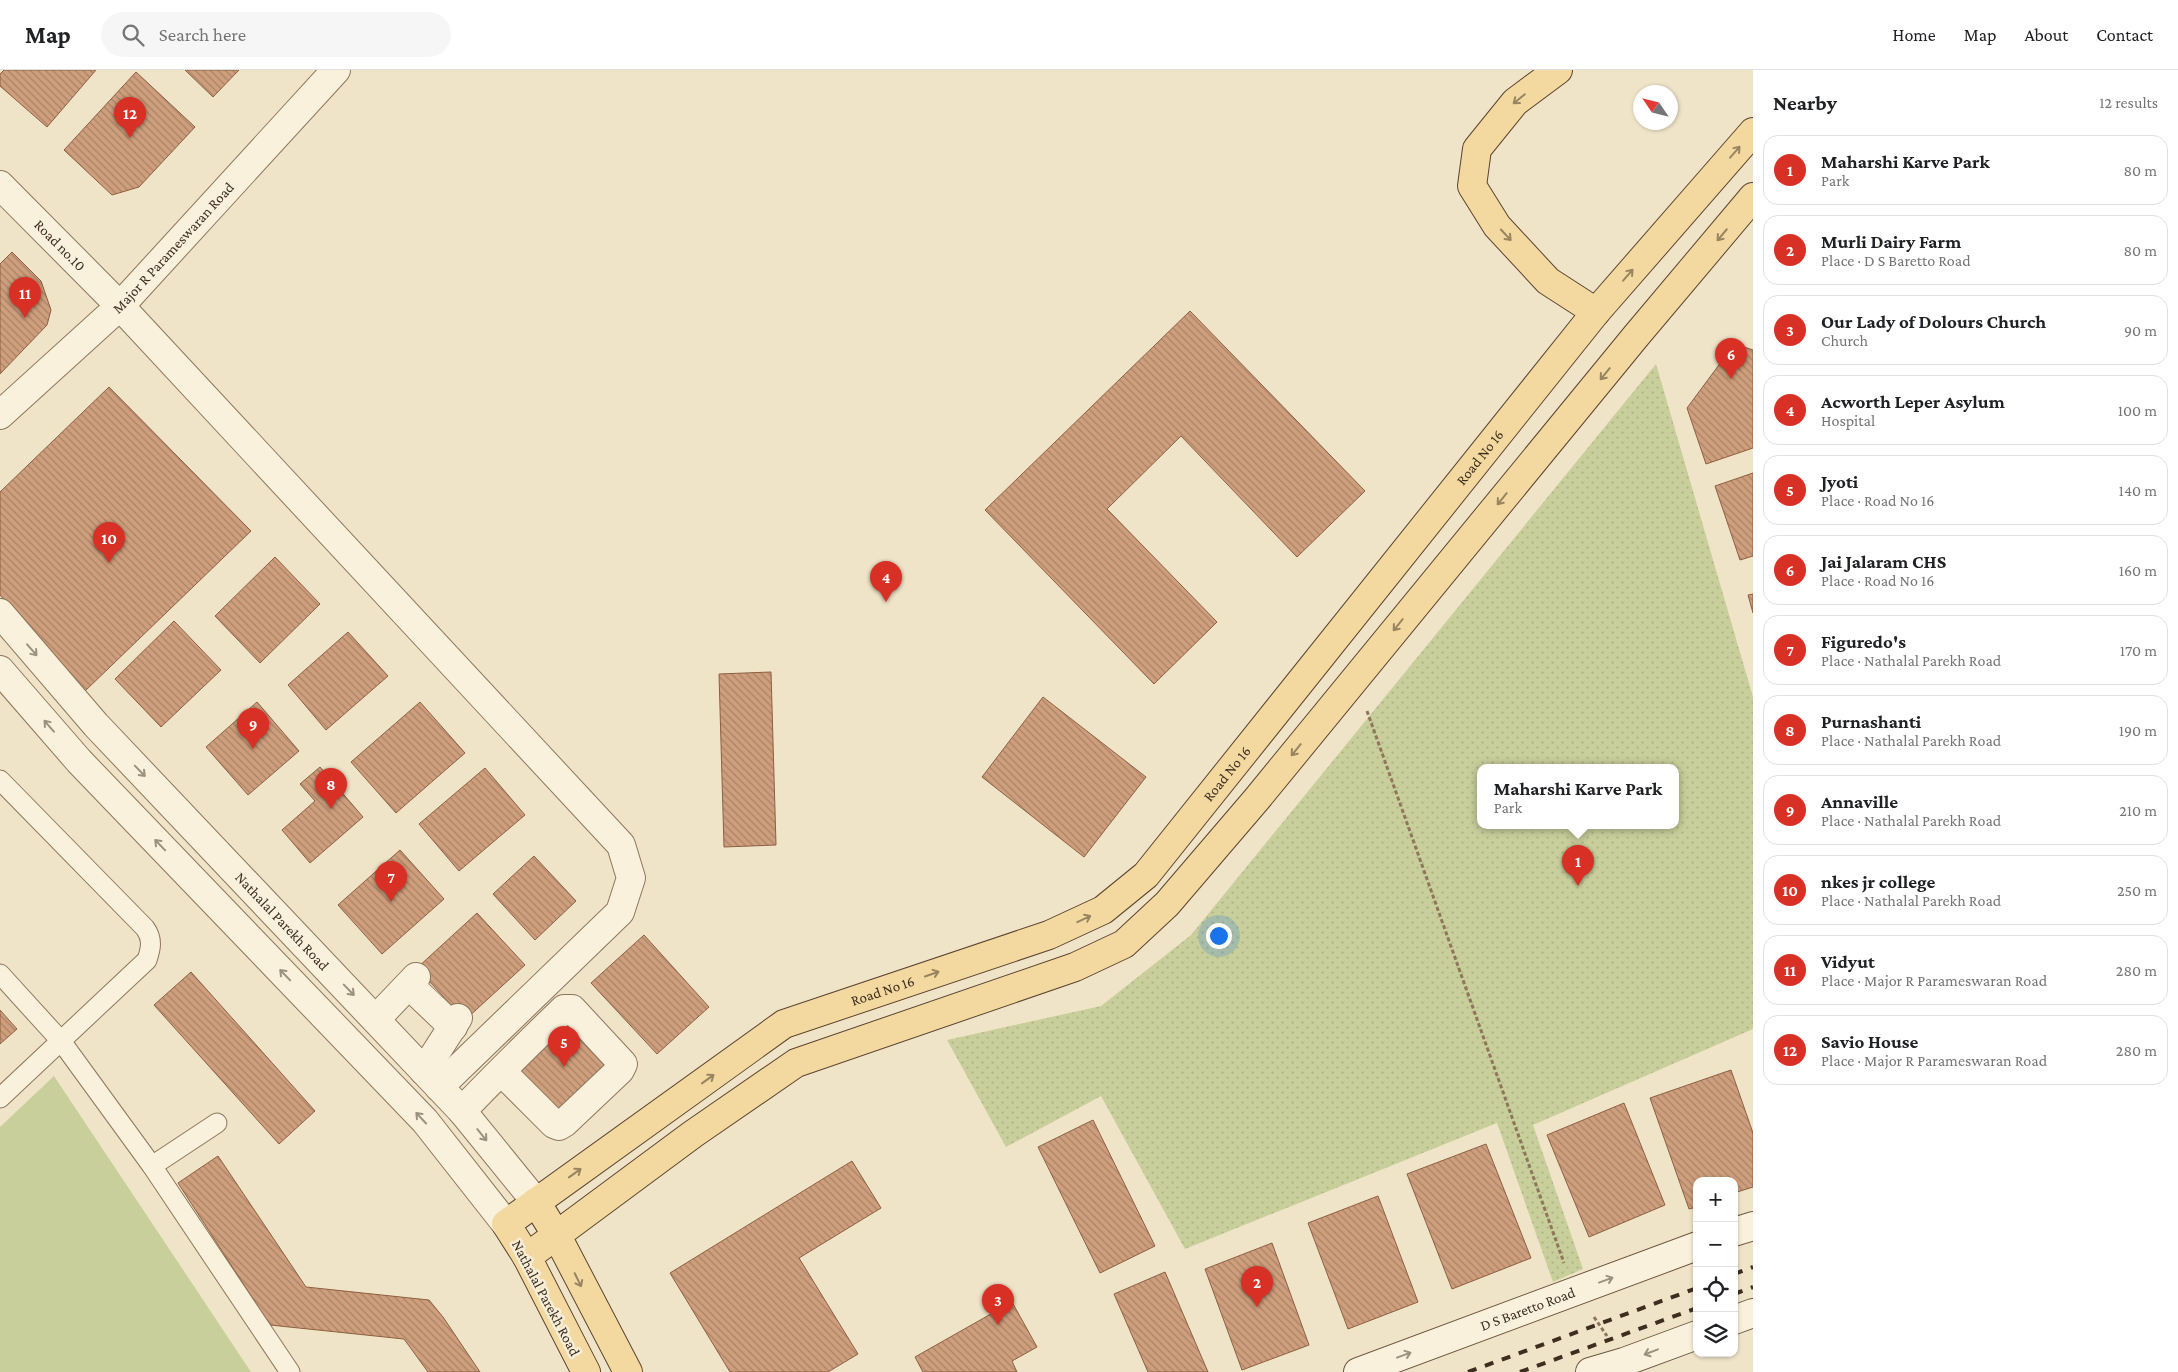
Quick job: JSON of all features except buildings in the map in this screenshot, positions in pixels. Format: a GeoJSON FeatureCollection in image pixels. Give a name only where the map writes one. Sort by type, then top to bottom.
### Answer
{"type":"FeatureCollection","features":[{"type":"Feature","properties":{"kind":"main road"},"geometry":{"type":"LineString","coordinates":[[1558,70],[1515,102],[1477,149],[1472,186],[1497,226],[1548,281],[1596,312]]}},
{"type":"Feature","properties":{"kind":"main road","name":"Road No 16"},"geometry":{"type":"LineString","coordinates":[[536,1202],[784,1024],[1049,935],[1102,910],[1146,875],[1596,312],[1753,132]]}},
{"type":"Feature","properties":{"kind":"main road"},"geometry":{"type":"LineString","coordinates":[[527,1257],[693,1134],[796,1063],[1075,968],[1124,944],[1167,904],[1231,829],[1753,197]]}},
{"type":"Feature","properties":{"kind":"main road"},"geometry":{"type":"LineString","coordinates":[[1200,808],[1231,829]]}},
{"type":"Feature","properties":{"kind":"main road"},"geometry":{"type":"LineString","coordinates":[[536,1202],[557,1236],[628,1372]]}},
{"type":"Feature","properties":{"kind":"main road","name":"Nathalal Parekh Road"},"geometry":{"type":"LineString","coordinates":[[536,1202],[506,1224],[527,1257],[586,1372]]}},
{"type":"Feature","properties":{"kind":"street","name":"Major R Parameswaran Road"},"geometry":{"type":"LineString","coordinates":[[0,415],[120,306],[336,70]]}},
{"type":"Feature","properties":{"kind":"street","name":"Road no.10"},"geometry":{"type":"LineString","coordinates":[[0,184],[120,306],[620,845],[630,878],[620,912],[432,1079]]}},
{"type":"Feature","properties":{"kind":"street","name":"Nathalal Parekh Road"},"geometry":{"type":"LineString","coordinates":[[0,613],[96,725],[462,1110],[536,1202]]}},
{"type":"Feature","properties":{"kind":"street","name":"Nathalal Parekh Road"},"geometry":{"type":"LineString","coordinates":[[0,670],[79,761],[425,1121],[506,1224]]}},
{"type":"Feature","properties":{"kind":"street"},"geometry":{"type":"LineString","coordinates":[[180,865],[206,841]]}},
{"type":"Feature","properties":{"kind":"street"},"geometry":{"type":"LineString","coordinates":[[376,1019],[412,981],[456,1022],[432,1079]]}},
{"type":"Feature","properties":{"kind":"street"},"geometry":{"type":"LineString","coordinates":[[462,1110],[500,1071]]}},
{"type":"Feature","properties":{"kind":"street"},"geometry":{"type":"LineString","coordinates":[[1738,1231],[1753,1226]]}},
{"type":"Feature","properties":{"kind":"street","name":"D S Baretto Road"},"geometry":{"type":"LineString","coordinates":[[1358,1372],[1693,1248]]}},
{"type":"Feature","properties":{"kind":"street"},"geometry":{"type":"LineString","coordinates":[[1738,1319],[1753,1313]]}},
{"type":"Feature","properties":{"kind":"street"},"geometry":{"type":"LineString","coordinates":[[1590,1372],[1626,1367],[1693,1337]]}},
{"type":"Feature","properties":{"kind":"lane"},"geometry":{"type":"LineString","coordinates":[[0,780],[149,935],[151,947],[147,960],[0,1098]]}},
{"type":"Feature","properties":{"kind":"lane"},"geometry":{"type":"LineString","coordinates":[[0,974],[61,1041],[152,1166],[290,1372]]}},
{"type":"Feature","properties":{"kind":"lane"},"geometry":{"type":"LineString","coordinates":[[152,1166],[218,1123]]}},
{"type":"Feature","properties":{"kind":"path"},"geometry":{"type":"LineString","coordinates":[[1356,677],[1569,1275],[1577,1291],[1626,1367]]}},
{"type":"Feature","properties":{"kind":"green space"},"geometry":{"type":"Polygon","coordinates":[[[1656,364],[1753,697],[1753,1029],[1533,1125],[1583,1269],[1553,1282],[1497,1123],[1185,1249],[1101,1096],[1006,1147],[947,1040],[1101,1006],[1191,935],[1656,364]]]}},
{"type":"Feature","properties":{"kind":"green space"},"geometry":{"type":"Polygon","coordinates":[[[54,1076],[251,1372],[0,1372],[0,1127],[54,1076]]]}},
{"type":"Feature","properties":{"kind":"railway"},"geometry":{"type":"LineString","coordinates":[[1738,1273],[1753,1267]]}},
{"type":"Feature","properties":{"kind":"railway"},"geometry":{"type":"LineString","coordinates":[[1738,1293],[1753,1287]]}},
{"type":"Feature","properties":{"kind":"railway"},"geometry":{"type":"LineString","coordinates":[[1468,1372],[1693,1289]]}},
{"type":"Feature","properties":{"kind":"railway"},"geometry":{"type":"LineString","coordinates":[[1520,1372],[1693,1309]]}},
{"type":"Feature","properties":{"kind":"place","name":"Savio House"},"geometry":{"type":"Point","coordinates":[130,138]}},
{"type":"Feature","properties":{"kind":"place","name":"Vidyut"},"geometry":{"type":"Point","coordinates":[25,318]}},
{"type":"Feature","properties":{"kind":"place","name":"Jai Jalaram CHS"},"geometry":{"type":"Point","coordinates":[1731,379]}},
{"type":"Feature","properties":{"kind":"place","name":"nkes jr college"},"geometry":{"type":"Point","coordinates":[109,563]}},
{"type":"Feature","properties":{"kind":"place","name":"Acworth Leper Asylum"},"geometry":{"type":"Point","coordinates":[886,602]}},
{"type":"Feature","properties":{"kind":"place","name":"Annaville"},"geometry":{"type":"Point","coordinates":[253,749]}},
{"type":"Feature","properties":{"kind":"place","name":"Purnashanti"},"geometry":{"type":"Point","coordinates":[331,809]}},
{"type":"Feature","properties":{"kind":"place","name":"Maharshi Karve Park"},"geometry":{"type":"Point","coordinates":[1578,886]}},
{"type":"Feature","properties":{"kind":"place","name":"Figuredo's"},"geometry":{"type":"Point","coordinates":[391,902]}},
{"type":"Feature","properties":{"kind":"place","name":"Jyoti"},"geometry":{"type":"Point","coordinates":[564,1067]}},
{"type":"Feature","properties":{"kind":"place","name":"Murli Dairy Farm"},"geometry":{"type":"Point","coordinates":[1257,1307]}},
{"type":"Feature","properties":{"kind":"place","name":"Our Lady of Dolours Church"},"geometry":{"type":"Point","coordinates":[998,1325]}}]}
